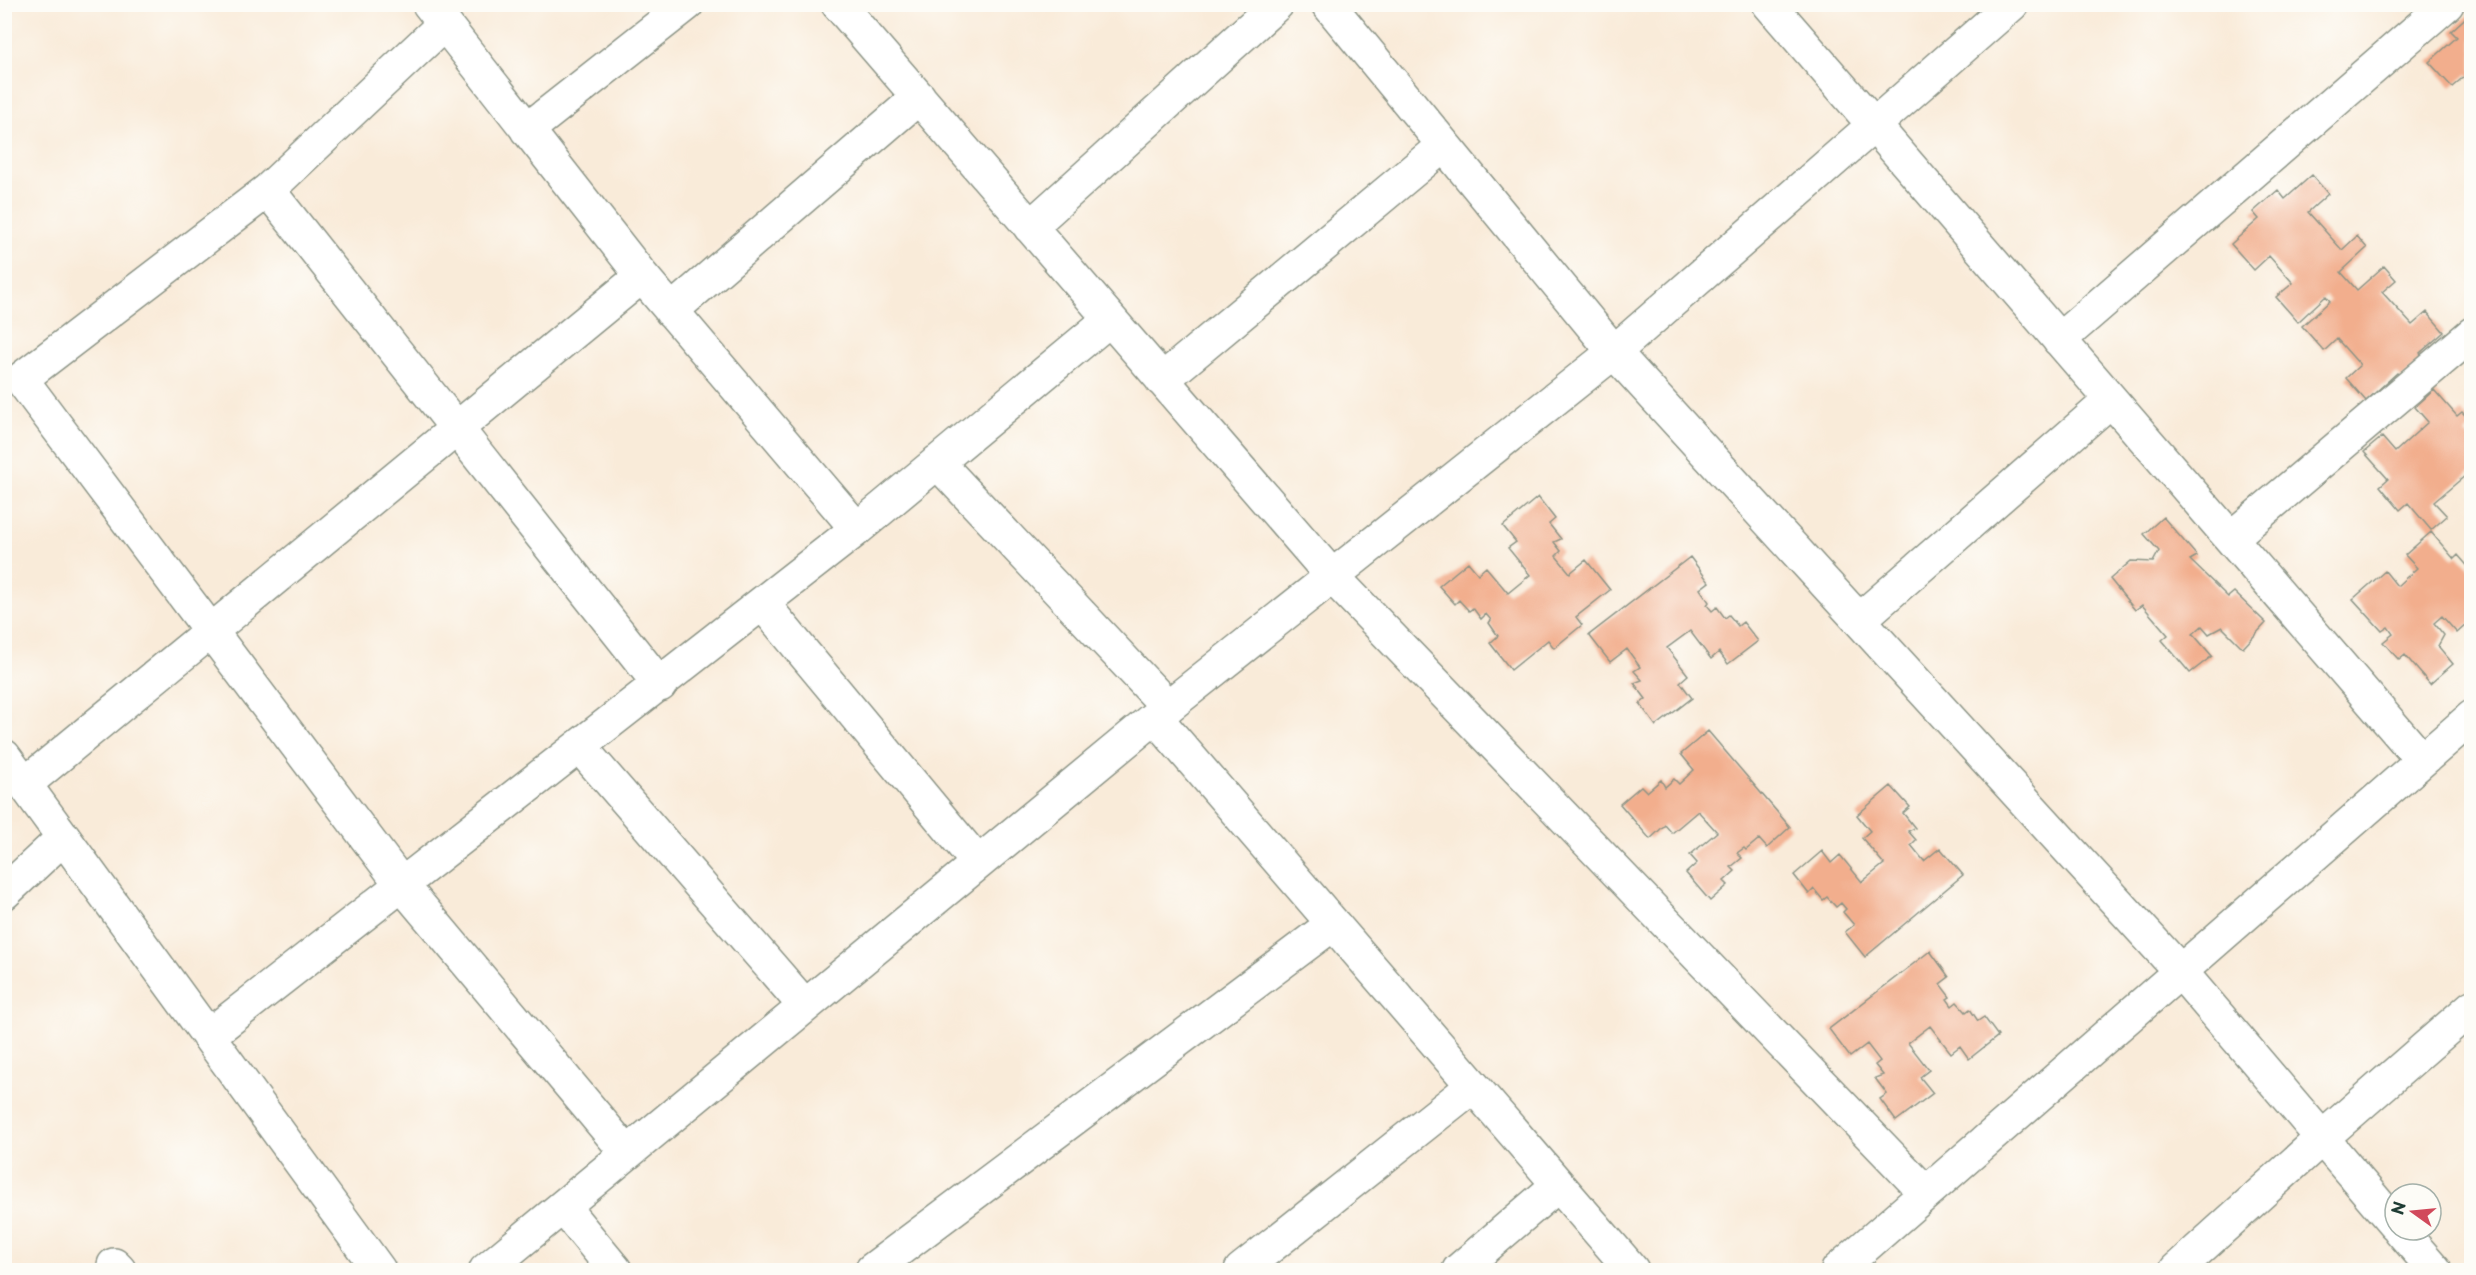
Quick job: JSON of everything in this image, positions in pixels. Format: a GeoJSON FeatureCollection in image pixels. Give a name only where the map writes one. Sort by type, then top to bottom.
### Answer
{"type":"FeatureCollection","features":[{"type":"Feature","properties":{"kind":"street"},"geometry":{"type":"LineString","coordinates":[[527,130],[687,4]]}},
{"type":"Feature","properties":{"kind":"street"},"geometry":{"type":"LineString","coordinates":[[838,4],[1332,576],[1926,1193]]}},
{"type":"Feature","properties":{"kind":"street"},"geometry":{"type":"LineString","coordinates":[[1030,227],[1277,4]]}},
{"type":"Feature","properties":{"kind":"street"},"geometry":{"type":"LineString","coordinates":[[1328,4],[1614,352],[2180,971],[2383,1210]]}},
{"type":"Feature","properties":{"kind":"street"},"geometry":{"type":"LineString","coordinates":[[1769,4],[2422,760]]}},
{"type":"Feature","properties":{"kind":"street"},"geometry":{"type":"LineString","coordinates":[[486,1270],[1162,712],[1614,352],[2012,4]]}},
{"type":"Feature","properties":{"kind":"street"},"geometry":{"type":"LineString","coordinates":[[2059,340],[2447,4]]}},
{"type":"Feature","properties":{"kind":"street"},"geometry":{"type":"LineString","coordinates":[[627,1153],[402,885],[211,631],[13,386],[268,190],[437,14],[642,276],[857,529]]}},
{"type":"Feature","properties":{"kind":"street"},"geometry":{"type":"LineString","coordinates":[[671,311],[919,97]]}},
{"type":"Feature","properties":{"kind":"street"},"geometry":{"type":"LineString","coordinates":[[1162,380],[1444,145]]}},
{"type":"Feature","properties":{"kind":"street"},"geometry":{"type":"LineString","coordinates":[[268,190],[660,685]]}},
{"type":"Feature","properties":{"kind":"street"},"geometry":{"type":"LineString","coordinates":[[25,784],[642,276]]}},
{"type":"Feature","properties":{"kind":"street"},"geometry":{"type":"LineString","coordinates":[[208,1036],[763,604],[1110,319]]}},
{"type":"Feature","properties":{"kind":"street"},"geometry":{"type":"LineString","coordinates":[[2231,538],[2472,334]]}},
{"type":"Feature","properties":{"kind":"street"},"geometry":{"type":"LineString","coordinates":[[1859,620],[2111,400]]}},
{"type":"Feature","properties":{"kind":"street"},"geometry":{"type":"LineString","coordinates":[[937,462],[1162,712],[1333,924],[1632,1270]]}},
{"type":"Feature","properties":{"kind":"street"},"geometry":{"type":"LineString","coordinates":[[763,604],[978,863]]}},
{"type":"Feature","properties":{"kind":"street"},"geometry":{"type":"LineString","coordinates":[[1838,1270],[2422,760],[2469,725]]}},
{"type":"Feature","properties":{"kind":"street"},"geometry":{"type":"LineString","coordinates":[[580,747],[805,1006]]}},
{"type":"Feature","properties":{"kind":"street"},"geometry":{"type":"LineString","coordinates":[[4,756],[379,1270]]}},
{"type":"Feature","properties":{"kind":"street"},"geometry":{"type":"LineString","coordinates":[[4,893],[64,837]]}},
{"type":"Feature","properties":{"kind":"street"},"geometry":{"type":"LineString","coordinates":[[872,1270],[1333,924]]}},
{"type":"Feature","properties":{"kind":"street"},"geometry":{"type":"LineString","coordinates":[[2176,1270],[2472,1007]]}},
{"type":"Feature","properties":{"kind":"street"},"geometry":{"type":"LineString","coordinates":[[1241,1270],[1473,1086]]}},
{"type":"Feature","properties":{"kind":"street"},"geometry":{"type":"LineString","coordinates":[[1459,1270],[1558,1185]]}},
{"type":"Feature","properties":{"kind":"street"},"geometry":{"type":"LineString","coordinates":[[563,1207],[615,1270]]}},
{"type":"Feature","properties":{"kind":"street"},"geometry":{"type":"LineString","coordinates":[[2410,1242],[2435,1270]]}},
{"type":"Feature","properties":{"kind":"building"},"geometry":{"type":"Polygon","coordinates":[[[2472,12],[2472,79],[2467,74],[2452,87],[2429,62],[2457,37],[2451,31],[2472,12]]]}},
{"type":"Feature","properties":{"kind":"building"},"geometry":{"type":"Polygon","coordinates":[[[2312,175],[2328,194],[2308,212],[2342,250],[2357,236],[2367,248],[2341,272],[2357,290],[2384,266],[2396,280],[2382,292],[2412,325],[2427,312],[2444,332],[2420,353],[2424,359],[2402,378],[2397,373],[2366,401],[2346,378],[2360,365],[2337,339],[2324,351],[2302,326],[2330,301],[2326,296],[2298,322],[2276,297],[2293,283],[2269,256],[2254,270],[2231,244],[2259,219],[2253,212],[2278,190],[2285,199],[2312,175]]]}},
{"type":"Feature","properties":{"kind":"building"},"geometry":{"type":"Polygon","coordinates":[[[2434,390],[2457,416],[2462,412],[2472,422],[2472,429],[2465,434],[2472,441],[2472,470],[2434,502],[2447,516],[2431,530],[2408,503],[2400,510],[2380,486],[2388,479],[2364,452],[2382,437],[2395,452],[2428,422],[2415,407],[2434,390]]]}},
{"type":"Feature","properties":{"kind":"building"},"geometry":{"type":"Polygon","coordinates":[[[1538,497],[1555,519],[1549,524],[1561,539],[1554,542],[1561,551],[1556,556],[1570,573],[1586,560],[1610,590],[1576,617],[1582,625],[1554,648],[1548,640],[1511,670],[1490,643],[1498,636],[1486,614],[1481,619],[1473,608],[1469,611],[1459,600],[1455,604],[1439,586],[1468,562],[1478,574],[1486,567],[1508,593],[1530,575],[1508,548],[1516,542],[1503,526],[1538,497]]]}},
{"type":"Feature","properties":{"kind":"building"},"geometry":{"type":"Polygon","coordinates":[[[2163,517],[2197,556],[2190,560],[2228,597],[2234,592],[2266,623],[2243,648],[2222,627],[2209,634],[2202,626],[2193,634],[2212,656],[2190,673],[2162,640],[2168,635],[2142,605],[2135,610],[2110,579],[2131,561],[2153,562],[2159,551],[2144,534],[2163,517]]]}},
{"type":"Feature","properties":{"kind":"building"},"geometry":{"type":"Polygon","coordinates":[[[2431,532],[2454,559],[2458,555],[2472,571],[2472,627],[2468,623],[2457,633],[2442,616],[2434,623],[2444,635],[2438,646],[2453,664],[2430,684],[2405,655],[2399,660],[2383,642],[2393,634],[2388,627],[2382,631],[2353,599],[2385,571],[2397,586],[2417,568],[2405,555],[2431,532]]]}},
{"type":"Feature","properties":{"kind":"building"},"geometry":{"type":"Polygon","coordinates":[[[1690,557],[1709,582],[1700,589],[1709,602],[1707,605],[1712,611],[1717,607],[1725,618],[1729,615],[1738,626],[1743,622],[1758,641],[1728,664],[1719,652],[1711,659],[1690,631],[1667,648],[1688,675],[1680,682],[1692,698],[1656,726],[1640,704],[1646,699],[1634,683],[1642,680],[1634,671],[1640,667],[1627,649],[1610,662],[1589,635],[1690,557]]]}},
{"type":"Feature","properties":{"kind":"building"},"geometry":{"type":"Polygon","coordinates":[[[1708,731],[1790,827],[1767,848],[1759,839],[1746,850],[1744,848],[1737,853],[1742,858],[1731,867],[1735,871],[1724,881],[1728,885],[1710,901],[1686,873],[1697,863],[1690,855],[1717,832],[1698,811],[1672,833],[1665,825],[1650,839],[1620,804],[1641,786],[1647,792],[1661,780],[1665,787],[1674,779],[1679,784],[1694,770],[1681,754],[1708,731]]]}},
{"type":"Feature","properties":{"kind":"building"},"geometry":{"type":"Polygon","coordinates":[[[1891,786],[1910,807],[1903,813],[1915,828],[1908,831],[1916,840],[1911,845],[1924,861],[1940,848],[1963,875],[1865,957],[1845,932],[1854,925],[1843,912],[1846,909],[1841,903],[1836,907],[1827,897],[1823,900],[1814,889],[1809,894],[1794,875],[1822,851],[1831,863],[1840,855],[1862,882],[1884,864],[1862,838],[1870,831],[1857,815],[1891,786]]]}},
{"type":"Feature","properties":{"kind":"building"},"geometry":{"type":"Polygon","coordinates":[[[1930,951],[1949,977],[1940,984],[1950,997],[1947,999],[1952,1006],[1957,1002],[1966,1012],[1970,1009],[1978,1021],[1984,1017],[1998,1036],[1969,1059],[1960,1046],[1951,1053],[1930,1026],[1908,1043],[1929,1070],[1920,1077],[1933,1093],[1896,1121],[1880,1099],[1887,1094],[1875,1078],[1883,1075],[1875,1065],[1880,1061],[1867,1044],[1850,1057],[1829,1029],[1930,951]]]}}]}
